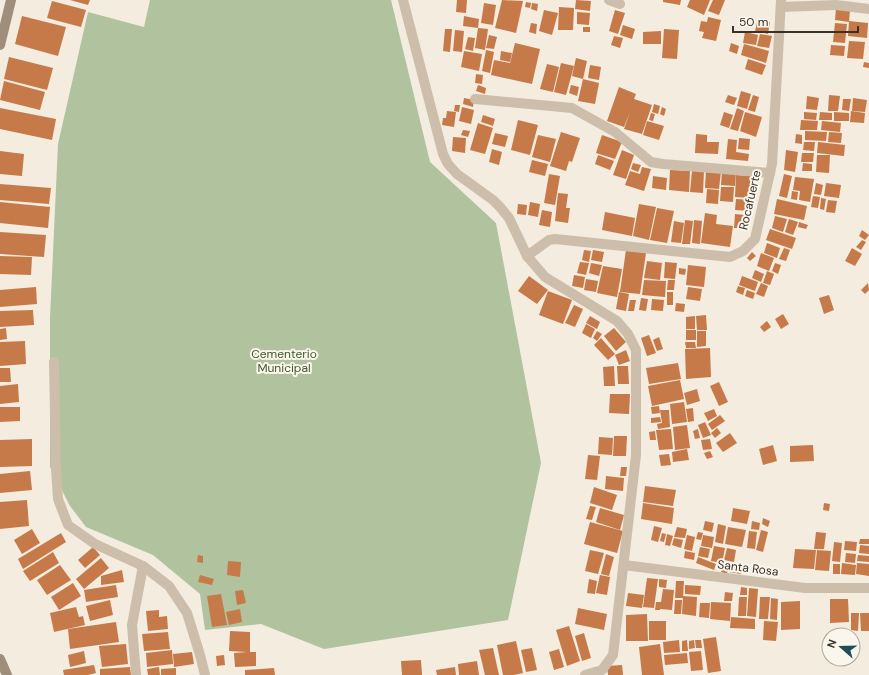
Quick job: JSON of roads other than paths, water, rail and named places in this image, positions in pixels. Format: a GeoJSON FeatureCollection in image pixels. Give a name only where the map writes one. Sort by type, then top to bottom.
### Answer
{"type":"FeatureCollection","features":[{"type":"Feature","properties":{"kind":"street"},"geometry":{"type":"LineString","coordinates":[[0,45],[11,0]]}},
{"type":"Feature","properties":{"kind":"street"},"geometry":{"type":"LineString","coordinates":[[403,0],[443,154],[448,164],[457,174],[493,200],[500,207],[509,218],[527,256],[546,277],[617,321],[628,334],[636,350],[636,455],[613,655],[602,670],[585,675]]}},
{"type":"Feature","properties":{"kind":"street"},"geometry":{"type":"LineString","coordinates":[[609,0],[620,4]]}},
{"type":"Feature","properties":{"kind":"street"},"geometry":{"type":"LineString","coordinates":[[781,3],[836,4],[869,10]]}},
{"type":"Feature","properties":{"kind":"street","name":"Rocafuerte"},"geometry":{"type":"LineString","coordinates":[[527,256],[549,240],[554,239],[730,257],[743,251],[755,239],[772,164],[781,3]]}},
{"type":"Feature","properties":{"kind":"street"},"geometry":{"type":"LineString","coordinates":[[475,99],[572,108],[614,132],[651,162],[770,172]]}},
{"type":"Feature","properties":{"kind":"street"},"geometry":{"type":"LineString","coordinates":[[54,362],[58,499],[68,526],[95,544],[143,566],[169,586],[187,613],[205,675]]}},
{"type":"Feature","properties":{"kind":"street","name":"Santa Rosa"},"geometry":{"type":"LineString","coordinates":[[624,565],[805,588],[869,588]]}},
{"type":"Feature","properties":{"kind":"street"},"geometry":{"type":"LineString","coordinates":[[136,675],[132,625],[143,566]]}},
{"type":"Feature","properties":{"kind":"street"},"geometry":{"type":"LineString","coordinates":[[0,659],[7,675]]}},
{"type":"Feature","properties":{"kind":"park label","name":"Cementerio Municipal"},"geometry":{"type":"Point","coordinates":[284,361]}}]}
